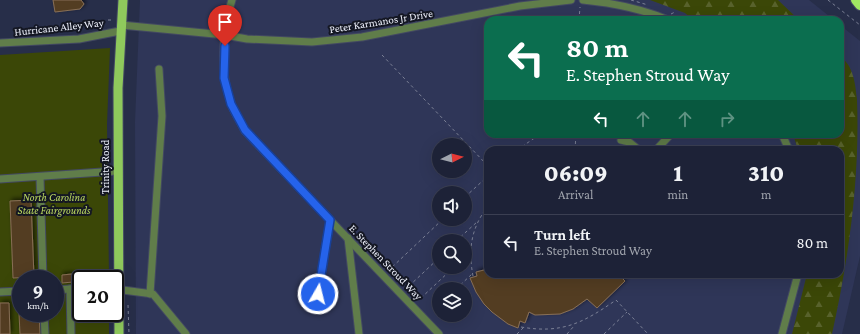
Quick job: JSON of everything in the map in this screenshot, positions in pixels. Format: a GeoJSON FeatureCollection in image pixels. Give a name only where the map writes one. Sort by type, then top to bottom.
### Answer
{"type":"FeatureCollection","features":[{"type":"Feature","properties":{"kind":"main road","name":"Trinity Road"},"geometry":{"type":"LineString","coordinates":[[116,270],[121,28],[123,0]]}},
{"type":"Feature","properties":{"kind":"main road","name":"Trinity Road"},"geometry":{"type":"LineString","coordinates":[[118,322],[119,334]]}},
{"type":"Feature","properties":{"kind":"street","name":"E. Stephen Stroud Way"},"geometry":{"type":"LineString","coordinates":[[232,0],[225,35],[224,78],[231,104],[245,130],[439,334]]}},
{"type":"Feature","properties":{"kind":"street","name":"Peter Karmanos Jr Drive"},"geometry":{"type":"LineString","coordinates":[[121,28],[225,35],[247,39],[282,42],[312,42],[357,38],[520,6],[571,0]]}},
{"type":"Feature","properties":{"kind":"street"},"geometry":{"type":"LineString","coordinates":[[581,3],[627,6],[659,16]]}},
{"type":"Feature","properties":{"kind":"street","name":"Hurricane Alley Way"},"geometry":{"type":"LineString","coordinates":[[0,43],[79,39],[121,28]]}},
{"type":"Feature","properties":{"kind":"street"},"geometry":{"type":"LineString","coordinates":[[150,294],[162,116],[159,69]]}},
{"type":"Feature","properties":{"kind":"street"},"geometry":{"type":"LineString","coordinates":[[660,146],[667,138]]}},
{"type":"Feature","properties":{"kind":"street"},"geometry":{"type":"LineString","coordinates":[[621,140],[628,142],[634,146]]}},
{"type":"Feature","properties":{"kind":"street"},"geometry":{"type":"LineString","coordinates":[[0,179],[118,171]]}},
{"type":"Feature","properties":{"kind":"street"},"geometry":{"type":"LineString","coordinates":[[40,177],[43,270]]}},
{"type":"Feature","properties":{"kind":"street"},"geometry":{"type":"LineString","coordinates":[[318,294],[330,220]]}},
{"type":"Feature","properties":{"kind":"street"},"geometry":{"type":"LineString","coordinates":[[348,238],[359,334]]}},
{"type":"Feature","properties":{"kind":"street"},"geometry":{"type":"LineString","coordinates":[[782,334],[797,278]]}},
{"type":"Feature","properties":{"kind":"street"},"geometry":{"type":"LineString","coordinates":[[64,289],[70,289],[71,334]]}},
{"type":"Feature","properties":{"kind":"street"},"geometry":{"type":"LineString","coordinates":[[124,289],[153,294],[186,334]]}},
{"type":"Feature","properties":{"kind":"street"},"geometry":{"type":"LineString","coordinates":[[0,292],[12,291]]}},
{"type":"Feature","properties":{"kind":"street"},"geometry":{"type":"LineString","coordinates":[[44,322],[45,334]]}},
{"type":"Feature","properties":{"kind":"path"},"geometry":{"type":"LineString","coordinates":[[828,0],[860,25]]}},
{"type":"Feature","properties":{"kind":"path"},"geometry":{"type":"LineString","coordinates":[[579,16],[581,3]]}},
{"type":"Feature","properties":{"kind":"path"},"geometry":{"type":"LineString","coordinates":[[382,55],[484,162]]}},
{"type":"Feature","properties":{"kind":"path"},"geometry":{"type":"LineString","coordinates":[[523,146],[535,138]]}},
{"type":"Feature","properties":{"kind":"path"},"geometry":{"type":"LineString","coordinates":[[472,191],[484,180]]}},
{"type":"Feature","properties":{"kind":"path"},"geometry":{"type":"LineString","coordinates":[[472,236],[478,221],[484,212]]}},
{"type":"Feature","properties":{"kind":"path"},"geometry":{"type":"LineString","coordinates":[[464,234],[478,221]]}},
{"type":"Feature","properties":{"kind":"path"},"geometry":{"type":"LineString","coordinates":[[388,272],[435,226]]}},
{"type":"Feature","properties":{"kind":"path"},"geometry":{"type":"LineString","coordinates":[[409,286],[432,265]]}},
{"type":"Feature","properties":{"kind":"path"},"geometry":{"type":"LineString","coordinates":[[421,298],[447,274]]}},
{"type":"Feature","properties":{"kind":"path"},"geometry":{"type":"LineString","coordinates":[[463,282],[472,274]]}},
{"type":"Feature","properties":{"kind":"path"},"geometry":{"type":"LineString","coordinates":[[517,334],[522,327],[550,332],[574,325],[616,300],[648,334]]}},
{"type":"Feature","properties":{"kind":"path"},"geometry":{"type":"LineString","coordinates":[[128,305],[129,334]]}},
{"type":"Feature","properties":{"kind":"path"},"geometry":{"type":"LineString","coordinates":[[604,334],[628,312]]}},
{"type":"Feature","properties":{"kind":"path"},"geometry":{"type":"LineString","coordinates":[[566,334],[574,325]]}},
{"type":"Feature","properties":{"kind":"shaded area"},"geometry":{"type":"Polygon","coordinates":[[[140,0],[809,0],[829,16],[484,16],[484,138],[844,138],[844,28],[860,41],[860,256],[842,334],[136,334],[135,122],[140,0]]]}},
{"type":"Feature","properties":{"kind":"green space"},"geometry":{"type":"Polygon","coordinates":[[[650,0],[778,0],[795,16],[688,16],[685,13],[650,0]]]}},
{"type":"Feature","properties":{"kind":"green space","name":"North Carolina State Fairgrounds"},"geometry":{"type":"Polygon","coordinates":[[[110,48],[107,124],[109,270],[72,270],[72,322],[109,322],[109,334],[0,334],[0,55],[110,48]]]}},
{"type":"Feature","properties":{"kind":"green space"},"geometry":{"type":"Polygon","coordinates":[[[844,59],[853,76],[857,99],[857,158],[852,217],[844,276],[844,146],[797,146],[794,138],[844,138],[844,59]]]}},
{"type":"Feature","properties":{"kind":"green space"},"geometry":{"type":"Polygon","coordinates":[[[806,278],[844,278],[832,334],[792,334],[806,278]]]}},
{"type":"Feature","properties":{"kind":"building"},"geometry":{"type":"Polygon","coordinates":[[[53,0],[81,0],[84,4],[80,9],[55,12],[53,0]]]}},
{"type":"Feature","properties":{"kind":"building"},"geometry":{"type":"Polygon","coordinates":[[[31,200],[34,270],[13,270],[10,201],[31,200]]]}},
{"type":"Feature","properties":{"kind":"building"},"geometry":{"type":"Polygon","coordinates":[[[484,270],[484,278],[622,278],[625,281],[597,308],[587,299],[573,309],[560,314],[535,315],[529,312],[525,323],[520,321],[518,328],[508,324],[484,304],[476,292],[470,278],[477,276],[476,272],[484,270]]]}},
{"type":"Feature","properties":{"kind":"building"},"geometry":{"type":"Polygon","coordinates":[[[72,274],[72,282],[64,283],[64,275],[72,274]]]}},
{"type":"Feature","properties":{"kind":"building"},"geometry":{"type":"Polygon","coordinates":[[[0,303],[9,303],[10,334],[0,334],[0,303]]]}},
{"type":"Feature","properties":{"kind":"building"},"geometry":{"type":"Polygon","coordinates":[[[19,322],[39,322],[40,334],[20,334],[19,322]]]}},
{"type":"Feature","properties":{"kind":"route"},"geometry":{"type":"LineString","coordinates":[[225,46],[224,78],[231,104],[245,130],[330,220],[318,294]]}}]}
